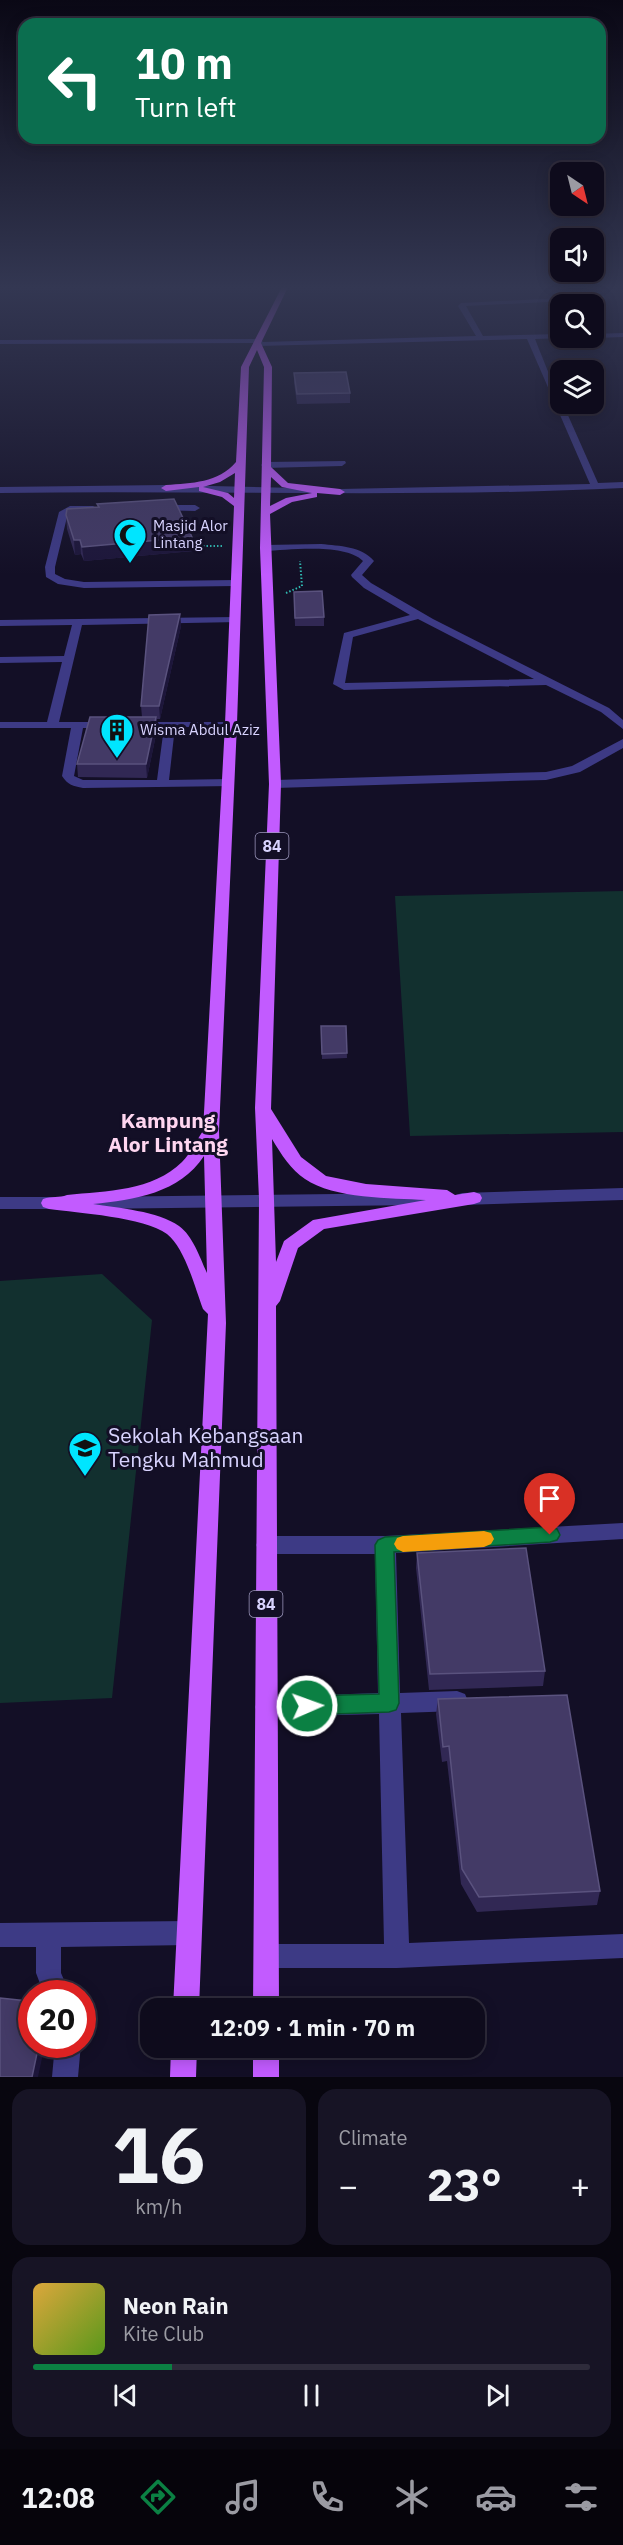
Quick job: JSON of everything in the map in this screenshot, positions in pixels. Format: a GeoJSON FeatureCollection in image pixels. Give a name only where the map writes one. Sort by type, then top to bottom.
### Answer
{"type":"FeatureCollection","features":[{"type":"Feature","properties":{"kind":"main road"},"geometry":{"type":"LineString","coordinates":[[186,1998],[217,1323],[211,1131],[231,724],[244,382]]}},
{"type":"Feature","properties":{"kind":"main road","name":"84"},"geometry":{"type":"LineString","coordinates":[[266,1998],[267,1200],[263,1108],[275,784],[265,548],[268,382]]}},
{"type":"Feature","properties":{"kind":"main road"},"geometry":{"type":"LineString","coordinates":[[165,488],[223,479],[233,473],[240,462]]}},
{"type":"Feature","properties":{"kind":"main road"},"geometry":{"type":"LineString","coordinates":[[265,466],[285,485],[306,490],[340,492]]}},
{"type":"Feature","properties":{"kind":"main road"},"geometry":{"type":"LineString","coordinates":[[202,489],[225,495],[238,506]]}},
{"type":"Feature","properties":{"kind":"main road"},"geometry":{"type":"LineString","coordinates":[[265,513],[289,500],[340,492]]}},
{"type":"Feature","properties":{"kind":"main road"},"geometry":{"type":"LineString","coordinates":[[263,1108],[279,1139],[293,1157],[318,1179],[369,1190],[474,1198]]}},
{"type":"Feature","properties":{"kind":"main road"},"geometry":{"type":"LineString","coordinates":[[49,1203],[132,1193],[157,1185],[189,1166],[211,1131]]}},
{"type":"Feature","properties":{"kind":"main road"},"geometry":{"type":"LineString","coordinates":[[267,1314],[290,1245],[319,1224],[474,1198]]}},
{"type":"Feature","properties":{"kind":"main road"},"geometry":{"type":"LineString","coordinates":[[49,1203],[141,1217],[173,1230],[189,1251],[217,1323]]}},
{"type":"Feature","properties":{"kind":"main road"},"geometry":{"type":"LineString","coordinates":[[183,2077],[184,2058]]}},
{"type":"Feature","properties":{"kind":"main road"},"geometry":{"type":"LineString","coordinates":[[266,2058],[266,2077]]}},
{"type":"Feature","properties":{"kind":"street"},"geometry":{"type":"LineString","coordinates":[[550,382],[595,486]]}},
{"type":"Feature","properties":{"kind":"street"},"geometry":{"type":"LineString","coordinates":[[265,466],[342,463]]}},
{"type":"Feature","properties":{"kind":"street"},"geometry":{"type":"LineString","coordinates":[[0,490],[165,488],[340,492],[623,485]]}},
{"type":"Feature","properties":{"kind":"street"},"geometry":{"type":"LineString","coordinates":[[133,501],[136,488]]}},
{"type":"Feature","properties":{"kind":"street"},"geometry":{"type":"LineString","coordinates":[[70,509],[75,489]]}},
{"type":"Feature","properties":{"kind":"street"},"geometry":{"type":"LineString","coordinates":[[153,508],[195,508]]}},
{"type":"Feature","properties":{"kind":"street"},"geometry":{"type":"LineString","coordinates":[[101,509],[70,509],[64,512],[50,567],[50,575],[57,580],[84,585],[236,583]]}},
{"type":"Feature","properties":{"kind":"street"},"geometry":{"type":"LineString","coordinates":[[265,548],[299,547],[359,552],[369,561],[358,571],[357,579],[418,616],[605,710],[623,726]]}},
{"type":"Feature","properties":{"kind":"street"},"geometry":{"type":"LineString","coordinates":[[418,616],[348,635],[339,684],[344,687],[549,682]]}},
{"type":"Feature","properties":{"kind":"street"},"geometry":{"type":"LineString","coordinates":[[0,623],[235,620]]}},
{"type":"Feature","properties":{"kind":"street"},"geometry":{"type":"LineString","coordinates":[[52,725],[78,622]]}},
{"type":"Feature","properties":{"kind":"street"},"geometry":{"type":"LineString","coordinates":[[0,660],[68,659]]}},
{"type":"Feature","properties":{"kind":"street"},"geometry":{"type":"LineString","coordinates":[[163,783],[170,724]]}},
{"type":"Feature","properties":{"kind":"street"},"geometry":{"type":"LineString","coordinates":[[0,725],[231,724]]}},
{"type":"Feature","properties":{"kind":"street"},"geometry":{"type":"LineString","coordinates":[[78,725],[68,776],[73,782],[83,784],[228,783]]}},
{"type":"Feature","properties":{"kind":"street"},"geometry":{"type":"LineString","coordinates":[[275,784],[546,776],[576,769],[623,743]]}},
{"type":"Feature","properties":{"kind":"street"},"geometry":{"type":"LineString","coordinates":[[0,1203],[474,1198],[623,1194]]}},
{"type":"Feature","properties":{"kind":"street"},"geometry":{"type":"LineString","coordinates":[[266,1545],[385,1545],[623,1531]]}},
{"type":"Feature","properties":{"kind":"street"},"geometry":{"type":"LineString","coordinates":[[385,1545],[397,1956]]}},
{"type":"Feature","properties":{"kind":"street"},"geometry":{"type":"LineString","coordinates":[[266,1707],[473,1701]]}},
{"type":"Feature","properties":{"kind":"street"},"geometry":{"type":"LineString","coordinates":[[0,1935],[189,1933]]}},
{"type":"Feature","properties":{"kind":"street"},"geometry":{"type":"LineString","coordinates":[[50,1935],[47,1970],[50,1980]]}},
{"type":"Feature","properties":{"kind":"street"},"geometry":{"type":"LineString","coordinates":[[266,1956],[397,1956],[623,1946]]}},
{"type":"Feature","properties":{"kind":"street"},"geometry":{"type":"LineString","coordinates":[[65,2077],[67,2058]]}},
{"type":"Feature","properties":{"kind":"path"},"geometry":{"type":"LineString","coordinates":[[196,546],[237,546]]}},
{"type":"Feature","properties":{"kind":"path"},"geometry":{"type":"LineString","coordinates":[[267,593],[287,593],[302,586],[299,547]]}},
{"type":"Feature","properties":{"kind":"green space"},"geometry":{"type":"Polygon","coordinates":[[[623,891],[623,1132],[410,1136],[395,896],[623,891]]]}},
{"type":"Feature","properties":{"kind":"green space","name":"Sekolah Kebangsaan Tengku Mahmud"},"geometry":{"type":"Polygon","coordinates":[[[102,1274],[152,1320],[112,1698],[0,1703],[0,1281],[102,1274]]]}},
{"type":"Feature","properties":{"kind":"building"},"geometry":{"type":"Polygon","coordinates":[[[295,382],[348,382],[350,393],[297,394],[295,382]]]}},
{"type":"Feature","properties":{"kind":"building"},"geometry":{"type":"Polygon","coordinates":[[[174,499],[192,537],[82,547],[80,540],[74,540],[66,515],[67,509],[99,507],[97,504],[174,499]]]}},
{"type":"Feature","properties":{"kind":"building"},"geometry":{"type":"Polygon","coordinates":[[[322,591],[324,617],[295,618],[294,592],[322,591]]]}},
{"type":"Feature","properties":{"kind":"building"},"geometry":{"type":"Polygon","coordinates":[[[180,614],[159,706],[141,706],[149,615],[180,614]]]}},
{"type":"Feature","properties":{"kind":"building","name":"Wisma Abdul Aziz"},"geometry":{"type":"Polygon","coordinates":[[[90,717],[156,717],[146,764],[77,764],[90,717]]]}},
{"type":"Feature","properties":{"kind":"building"},"geometry":{"type":"Polygon","coordinates":[[[321,1026],[346,1026],[347,1053],[322,1054],[321,1026]]]}},
{"type":"Feature","properties":{"kind":"building"},"geometry":{"type":"Polygon","coordinates":[[[526,1548],[545,1671],[430,1674],[417,1553],[526,1548]]]}},
{"type":"Feature","properties":{"kind":"building"},"geometry":{"type":"Polygon","coordinates":[[[567,1695],[600,1891],[479,1897],[462,1869],[449,1746],[443,1747],[438,1699],[567,1695]]]}},
{"type":"Feature","properties":{"kind":"building"},"geometry":{"type":"Polygon","coordinates":[[[0,1998],[18,2000],[18,2058],[36,2058],[32,2077],[0,2077],[0,1998]]]}},
{"type":"Feature","properties":{"kind":"slow traffic"},"geometry":{"type":"LineString","coordinates":[[403,1544],[484,1539]]}},
{"type":"Feature","properties":{"kind":"place","name":"Masjid Alor Lintang"},"geometry":{"type":"Point","coordinates":[130,564]}},
{"type":"Feature","properties":{"kind":"place","name":"Wisma Abdul Aziz"},"geometry":{"type":"Point","coordinates":[117,759]}},
{"type":"Feature","properties":{"kind":"place","name":"Sekolah Kebangsaan Tengku Mahmud"},"geometry":{"type":"Point","coordinates":[85,1477]}},
{"type":"Feature","properties":{"kind":"district","name":"Kampung Alor Lintang"},"geometry":{"type":"Point","coordinates":[168,1133]}},
{"type":"Feature","properties":{"kind":"route"},"geometry":{"type":"LineString","coordinates":[[307,1706],[389,1703],[385,1545],[550,1535]]}}]}
